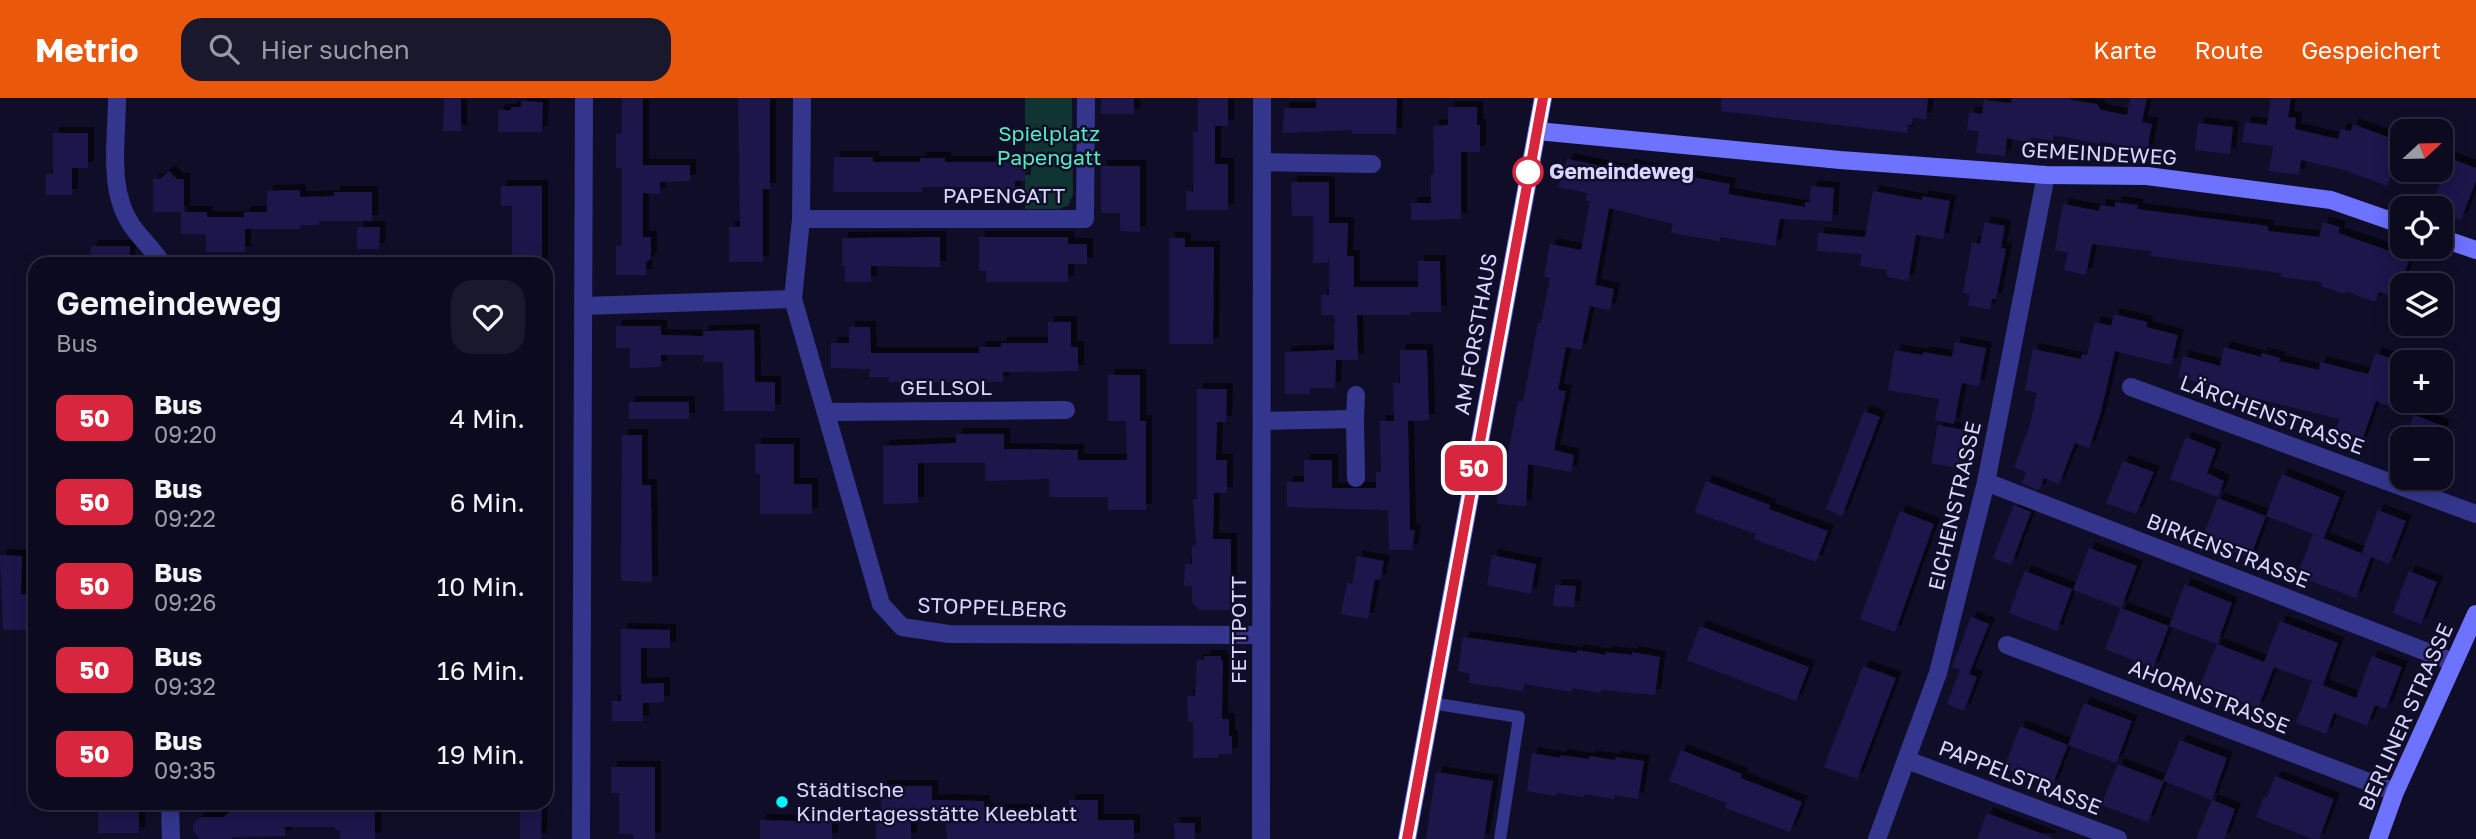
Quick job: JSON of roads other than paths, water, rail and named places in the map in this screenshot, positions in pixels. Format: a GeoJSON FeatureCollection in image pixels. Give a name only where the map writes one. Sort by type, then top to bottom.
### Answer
{"type":"FeatureCollection","features":[{"type":"Feature","properties":{"kind":"street"},"geometry":{"type":"LineString","coordinates":[[117,98],[116,187],[120,205],[132,226],[156,257]]}},
{"type":"Feature","properties":{"kind":"street"},"geometry":{"type":"LineString","coordinates":[[581,839],[584,98]]}},
{"type":"Feature","properties":{"kind":"street","name":"STOPPELBERG"},"geometry":{"type":"LineString","coordinates":[[802,98],[801,219],[793,299],[881,604],[902,627],[949,634],[1261,635]]}},
{"type":"Feature","properties":{"kind":"street","name":"PAPENGATT"},"geometry":{"type":"LineString","coordinates":[[801,219],[1085,219],[1086,98]]}},
{"type":"Feature","properties":{"kind":"street","name":"FETTPOTT"},"geometry":{"type":"LineString","coordinates":[[1261,839],[1262,98]]}},
{"type":"Feature","properties":{"kind":"street","name":"AM FORSTHAUS"},"geometry":{"type":"LineString","coordinates":[[1407,839],[1543,98]]}},
{"type":"Feature","properties":{"kind":"street","name":"GEMEINDEWEG"},"geometry":{"type":"LineString","coordinates":[[1537,131],[1840,160],[2046,175],[2147,176],[2331,200],[2390,220]]}},
{"type":"Feature","properties":{"kind":"street"},"geometry":{"type":"LineString","coordinates":[[1262,162],[1372,164]]}},
{"type":"Feature","properties":{"kind":"street","name":"EICHENSTRASSE"},"geometry":{"type":"LineString","coordinates":[[1877,839],[1938,673],[1986,482],[2046,175]]}},
{"type":"Feature","properties":{"kind":"street"},"geometry":{"type":"LineString","coordinates":[[2453,242],[2476,250]]}},
{"type":"Feature","properties":{"kind":"street"},"geometry":{"type":"LineString","coordinates":[[583,306],[793,299]]}},
{"type":"Feature","properties":{"kind":"street","name":"LÄRCHENSTRASSE"},"geometry":{"type":"LineString","coordinates":[[2131,387],[2476,514]]}},
{"type":"Feature","properties":{"kind":"street"},"geometry":{"type":"LineString","coordinates":[[1356,395],[1356,478]]}},
{"type":"Feature","properties":{"kind":"street","name":"GELLSOL"},"geometry":{"type":"LineString","coordinates":[[827,412],[1066,410]]}},
{"type":"Feature","properties":{"kind":"street"},"geometry":{"type":"LineString","coordinates":[[1262,421],[1355,419]]}},
{"type":"Feature","properties":{"kind":"street","name":"BIRKENSTRASSE"},"geometry":{"type":"LineString","coordinates":[[1986,482],[2453,662]]}},
{"type":"Feature","properties":{"kind":"street","name":"BERLINER STRASSE"},"geometry":{"type":"LineString","coordinates":[[2378,839],[2395,792],[2476,614]]}},
{"type":"Feature","properties":{"kind":"street","name":"AHORNSTRASSE"},"geometry":{"type":"LineString","coordinates":[[2007,645],[2395,792]]}},
{"type":"Feature","properties":{"kind":"street","name":"PAPPELSTRASSE"},"geometry":{"type":"LineString","coordinates":[[1907,760],[2118,839]]}},
{"type":"Feature","properties":{"kind":"street"},"geometry":{"type":"LineString","coordinates":[[170,810],[171,839]]}},
{"type":"Feature","properties":{"kind":"lane"},"geometry":{"type":"LineString","coordinates":[[1432,703],[1519,717],[1500,839]]}},
{"type":"Feature","properties":{"kind":"place","name":"Gemeindeweg"},"geometry":{"type":"Point","coordinates":[1528,172]}},
{"type":"Feature","properties":{"kind":"place","name":"Städtische Kindertagesstätte Kleeblatt"},"geometry":{"type":"Point","coordinates":[782,802]}},
{"type":"Feature","properties":{"kind":"park label","name":"Spielplatz Papengatt"},"geometry":{"type":"Point","coordinates":[1049,146]}}]}
